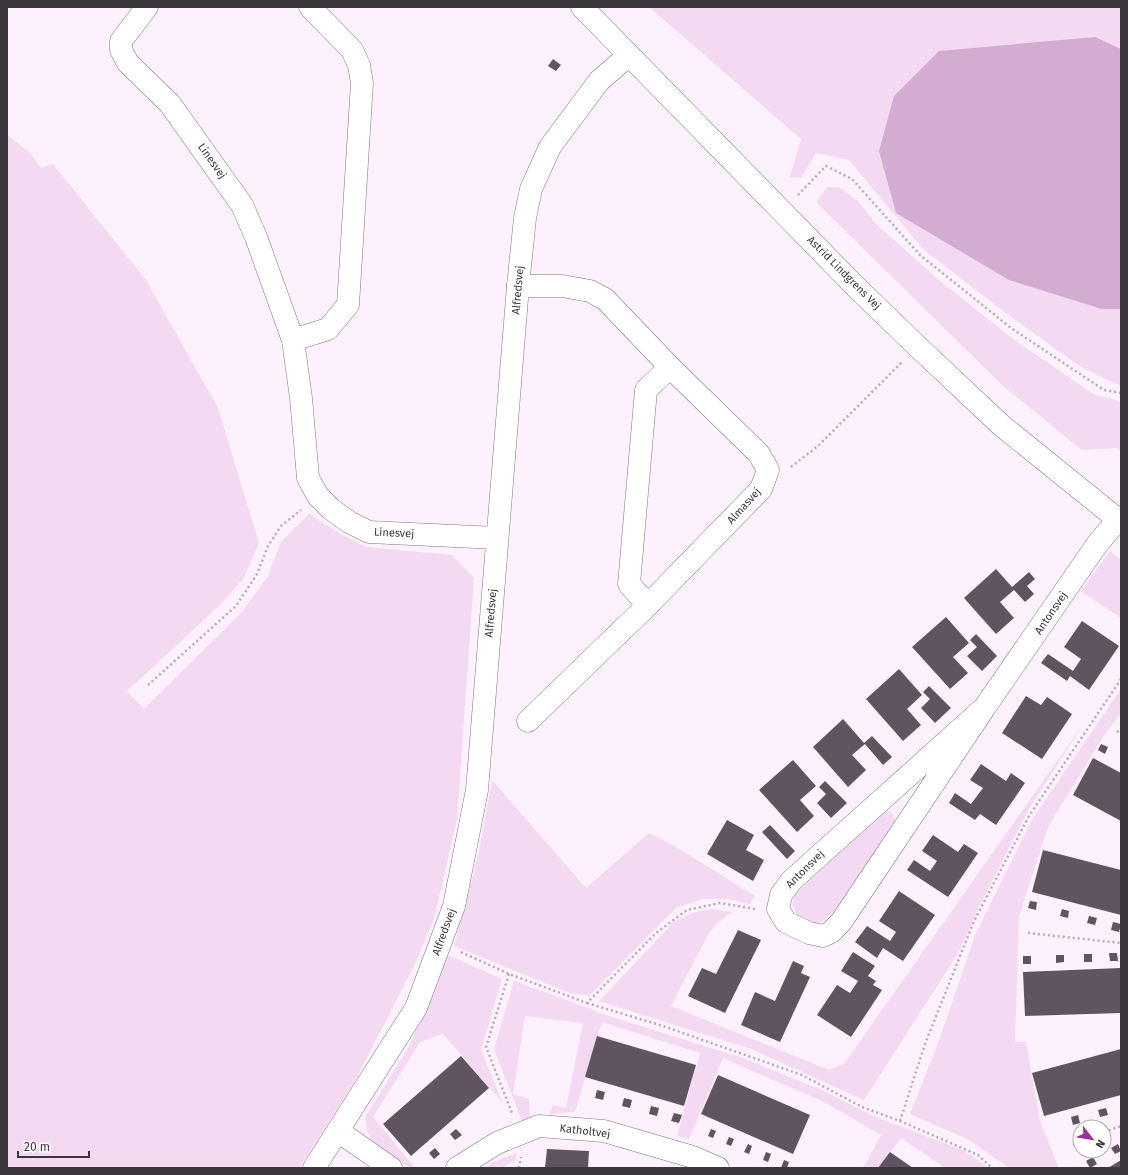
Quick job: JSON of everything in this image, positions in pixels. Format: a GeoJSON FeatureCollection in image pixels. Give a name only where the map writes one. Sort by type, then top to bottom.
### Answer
{"type":"FeatureCollection","features":[{"type":"Feature","properties":{"kind":"street","name":"Linesvej"},"geometry":{"type":"LineString","coordinates":[[147,7],[120,41],[121,50],[128,63],[170,104],[242,205],[256,237],[293,340],[301,398],[308,478],[318,496],[331,509],[349,522],[369,532],[497,538]]}},
{"type":"Feature","properties":{"kind":"street"},"geometry":{"type":"LineString","coordinates":[[293,340],[328,329],[348,305],[362,82],[359,65],[352,50],[310,7]]}},
{"type":"Feature","properties":{"kind":"street","name":"Astrid Lindgrens Vej"},"geometry":{"type":"LineString","coordinates":[[582,7],[917,346],[1001,425],[1120,521]]}},
{"type":"Feature","properties":{"kind":"street","name":"Alfredsvej"},"geometry":{"type":"LineString","coordinates":[[314,1168],[416,1008],[454,906],[476,790],[525,218],[531,189],[550,147],[599,81],[629,54]]}},
{"type":"Feature","properties":{"kind":"street"},"geometry":{"type":"LineString","coordinates":[[518,286],[562,286],[590,291],[606,299],[670,367],[759,454],[768,470]]}},
{"type":"Feature","properties":{"kind":"street"},"geometry":{"type":"LineString","coordinates":[[648,605],[630,584],[646,390],[670,367]]}},
{"type":"Feature","properties":{"kind":"street","name":"Almasvej"},"geometry":{"type":"LineString","coordinates":[[528,721],[648,605],[761,489],[768,470]]}},
{"type":"Feature","properties":{"kind":"street","name":"Antonsvej"},"geometry":{"type":"LineString","coordinates":[[985,707],[791,881],[781,895],[778,909],[786,922],[809,933],[823,936],[831,932],[841,922],[985,707],[1098,543],[1120,521]]}},
{"type":"Feature","properties":{"kind":"street","name":"Katholtvej"},"geometry":{"type":"LineString","coordinates":[[458,1168],[497,1143],[539,1126],[604,1130],[693,1158],[718,1168]]}},
{"type":"Feature","properties":{"kind":"street"},"geometry":{"type":"LineString","coordinates":[[338,1131],[391,1168]]}},
{"type":"Feature","properties":{"kind":"path"},"geometry":{"type":"LineString","coordinates":[[782,211],[826,166],[852,179],[920,255],[1011,328],[1104,390],[1121,393]]}},
{"type":"Feature","properties":{"kind":"path"},"geometry":{"type":"LineString","coordinates":[[768,470],[788,469],[818,446],[888,377],[917,346]]}},
{"type":"Feature","properties":{"kind":"path"},"geometry":{"type":"LineString","coordinates":[[148,685],[236,606],[257,574],[268,546],[281,526],[318,496]]}},
{"type":"Feature","properties":{"kind":"path"},"geometry":{"type":"LineString","coordinates":[[900,1121],[925,1044],[974,921],[1029,816],[1121,679]]}},
{"type":"Feature","properties":{"kind":"path"},"geometry":{"type":"LineString","coordinates":[[1117,731],[1121,734]]}},
{"type":"Feature","properties":{"kind":"path"},"geometry":{"type":"LineString","coordinates":[[587,1003],[656,933],[687,910],[720,903],[752,909],[778,909]]}},
{"type":"Feature","properties":{"kind":"path"},"geometry":{"type":"LineString","coordinates":[[1028,933],[1121,943]]}},
{"type":"Feature","properties":{"kind":"path"},"geometry":{"type":"LineString","coordinates":[[440,943],[509,974],[587,1003],[663,1026],[802,1076],[862,1108],[900,1121],[978,1155],[992,1168]]}},
{"type":"Feature","properties":{"kind":"path"},"geometry":{"type":"LineString","coordinates":[[509,974],[486,1047],[512,1113],[521,1158],[519,1168]]}},
{"type":"Feature","properties":{"kind":"shaded area"},"geometry":{"type":"Polygon","coordinates":[[[649,7],[1121,7],[1121,386],[1081,367],[995,305],[923,249],[849,160],[816,153],[801,178],[790,177],[801,139],[649,7]]]}},
{"type":"Feature","properties":{"kind":"shaded area"},"geometry":{"type":"Polygon","coordinates":[[[1095,37],[1121,49],[1121,309],[1102,309],[1009,280],[896,213],[879,151],[894,96],[939,51],[1095,37]]]}},
{"type":"Feature","properties":{"kind":"shaded area"},"geometry":{"type":"Polygon","coordinates":[[[7,135],[31,154],[41,168],[53,164],[146,280],[218,408],[259,543],[244,578],[220,605],[127,691],[144,709],[243,611],[268,576],[281,542],[309,514],[339,533],[366,547],[452,555],[474,578],[457,820],[434,919],[413,968],[355,1081],[299,1168],[7,1168],[7,135]]]}},
{"type":"Feature","properties":{"kind":"shaded area"},"geometry":{"type":"Polygon","coordinates":[[[827,187],[839,187],[857,200],[876,224],[940,281],[1016,341],[1095,395],[1121,401],[1121,451],[1117,448],[1082,450],[1002,385],[816,202],[827,187]]]}},
{"type":"Feature","properties":{"kind":"shaded area"},"geometry":{"type":"Polygon","coordinates":[[[1110,551],[1121,560],[1121,618],[1081,591],[1110,551]]]}},
{"type":"Feature","properties":{"kind":"shaded area"},"geometry":{"type":"Polygon","coordinates":[[[1121,689],[1121,713],[1105,734],[1048,827],[1019,916],[1015,1042],[1026,1042],[1040,1121],[1059,1168],[1009,1168],[969,1140],[910,1114],[938,1043],[976,933],[1033,818],[1121,689]]]}},
{"type":"Feature","properties":{"kind":"shaded area"},"geometry":{"type":"Polygon","coordinates":[[[1084,723],[1029,809],[979,907],[959,952],[864,1100],[751,1049],[599,1001],[674,922],[692,913],[711,909],[732,912],[716,924],[708,935],[671,1006],[829,1070],[844,1064],[1084,723]]]}},
{"type":"Feature","properties":{"kind":"shaded area"},"geometry":{"type":"Polygon","coordinates":[[[492,780],[586,888],[649,833],[673,845],[755,896],[750,904],[727,899],[703,899],[676,908],[589,996],[570,993],[454,946],[478,856],[492,780]]]}},
{"type":"Feature","properties":{"kind":"shaded area"},"geometry":{"type":"Polygon","coordinates":[[[889,811],[893,814],[895,823],[834,911],[827,918],[815,925],[805,923],[796,913],[792,904],[796,893],[882,812],[889,811]]]}},
{"type":"Feature","properties":{"kind":"shaded area"},"geometry":{"type":"Polygon","coordinates":[[[448,955],[502,979],[481,1050],[503,1103],[443,1034],[420,1042],[373,1117],[415,1168],[411,1168],[379,1149],[369,1135],[366,1126],[366,1116],[410,1045],[448,955]]]}},
{"type":"Feature","properties":{"kind":"shaded area"},"geometry":{"type":"Polygon","coordinates":[[[514,981],[599,1013],[743,1058],[824,1091],[871,1115],[965,1151],[989,1168],[945,1168],[901,1138],[879,1168],[863,1168],[881,1135],[826,1103],[723,1058],[689,1139],[677,1136],[700,1053],[602,1022],[575,1112],[550,1114],[553,1105],[566,1108],[583,1023],[525,1016],[513,1094],[529,1099],[530,1120],[522,1121],[494,1049],[514,981]]]}},
{"type":"Feature","properties":{"kind":"shaded area"},"geometry":{"type":"Polygon","coordinates":[[[517,1153],[516,1160],[506,1165],[505,1168],[485,1168],[493,1162],[517,1153]]]}},
{"type":"Feature","properties":{"kind":"building"},"geometry":{"type":"Polygon","coordinates":[[[553,59],[561,65],[556,71],[548,66],[553,59]]]}},
{"type":"Feature","properties":{"kind":"building"},"geometry":{"type":"Polygon","coordinates":[[[996,569],[1012,587],[1029,572],[1035,579],[1027,586],[1034,594],[1025,602],[1014,590],[1000,602],[1014,618],[996,634],[964,598],[996,569]]]}},
{"type":"Feature","properties":{"kind":"building"},"geometry":{"type":"Polygon","coordinates":[[[946,617],[969,643],[953,657],[968,673],[950,689],[912,647],[946,617]]]}},
{"type":"Feature","properties":{"kind":"building"},"geometry":{"type":"Polygon","coordinates":[[[1082,621],[1119,646],[1089,690],[1070,676],[1067,681],[1041,663],[1048,654],[1073,671],[1081,659],[1064,647],[1082,621]]]}},
{"type":"Feature","properties":{"kind":"building"},"geometry":{"type":"Polygon","coordinates":[[[976,634],[997,656],[982,671],[967,656],[977,647],[970,640],[976,634]]]}},
{"type":"Feature","properties":{"kind":"building"},"geometry":{"type":"Polygon","coordinates":[[[899,669],[922,695],[907,709],[921,725],[903,741],[866,699],[899,669]]]}},
{"type":"Feature","properties":{"kind":"building"},"geometry":{"type":"Polygon","coordinates":[[[929,686],[951,708],[935,723],[921,708],[930,699],[923,692],[929,686]]]}},
{"type":"Feature","properties":{"kind":"building"},"geometry":{"type":"Polygon","coordinates":[[[1026,696],[1041,705],[1047,697],[1072,714],[1042,759],[1002,733],[1026,696]]]}},
{"type":"Feature","properties":{"kind":"building"},"geometry":{"type":"Polygon","coordinates":[[[843,719],[864,743],[872,736],[892,757],[883,765],[865,744],[852,755],[866,770],[848,787],[813,747],[843,719]]]}},
{"type":"Feature","properties":{"kind":"building"},"geometry":{"type":"Polygon","coordinates":[[[1101,744],[1108,747],[1105,754],[1098,750],[1101,744]]]}},
{"type":"Feature","properties":{"kind":"building"},"geometry":{"type":"Polygon","coordinates":[[[1093,758],[1121,773],[1121,821],[1073,795],[1093,758]]]}},
{"type":"Feature","properties":{"kind":"building"},"geometry":{"type":"Polygon","coordinates":[[[793,760],[816,786],[800,800],[814,816],[797,832],[759,790],[793,760]]]}},
{"type":"Feature","properties":{"kind":"building"},"geometry":{"type":"Polygon","coordinates":[[[981,764],[1006,781],[1011,773],[1025,783],[996,825],[980,814],[975,820],[949,803],[955,793],[971,804],[983,788],[970,780],[981,764]]]}},
{"type":"Feature","properties":{"kind":"building"},"geometry":{"type":"Polygon","coordinates":[[[825,781],[847,803],[831,818],[817,803],[826,794],[819,787],[825,781]]]}},
{"type":"Feature","properties":{"kind":"building"},"geometry":{"type":"Polygon","coordinates":[[[727,820],[754,835],[746,850],[764,860],[753,881],[707,854],[727,820]]]}},
{"type":"Feature","properties":{"kind":"building"},"geometry":{"type":"Polygon","coordinates":[[[770,825],[795,851],[787,859],[762,832],[770,825]]]}},
{"type":"Feature","properties":{"kind":"building"},"geometry":{"type":"Polygon","coordinates":[[[933,835],[958,852],[964,844],[978,853],[948,897],[907,870],[914,860],[930,871],[937,861],[922,851],[933,835]]]}},
{"type":"Feature","properties":{"kind":"building"},"geometry":{"type":"Polygon","coordinates":[[[1043,850],[1121,870],[1121,915],[1032,892],[1043,850]]]}},
{"type":"Feature","properties":{"kind":"building"},"geometry":{"type":"Polygon","coordinates":[[[899,891],[935,915],[903,961],[883,948],[877,958],[855,942],[867,926],[890,941],[896,932],[879,921],[899,891]]]}},
{"type":"Feature","properties":{"kind":"building"},"geometry":{"type":"Polygon","coordinates":[[[1030,901],[1037,902],[1036,910],[1028,908],[1030,901]]]}},
{"type":"Feature","properties":{"kind":"building"},"geometry":{"type":"Polygon","coordinates":[[[1062,909],[1069,911],[1068,918],[1060,916],[1062,909]]]}},
{"type":"Feature","properties":{"kind":"building"},"geometry":{"type":"Polygon","coordinates":[[[1089,916],[1097,918],[1095,925],[1087,923],[1089,916]]]}},
{"type":"Feature","properties":{"kind":"building"},"geometry":{"type":"Polygon","coordinates":[[[1113,922],[1121,924],[1119,932],[1111,930],[1113,922]]]}},
{"type":"Feature","properties":{"kind":"building"},"geometry":{"type":"Polygon","coordinates":[[[738,930],[761,940],[725,1013],[688,996],[702,968],[716,974],[738,930]]]}},
{"type":"Feature","properties":{"kind":"building"},"geometry":{"type":"Polygon","coordinates":[[[853,952],[875,966],[868,976],[876,981],[873,985],[882,990],[851,1037],[817,1015],[837,985],[850,993],[858,981],[841,971],[853,952]]]}},
{"type":"Feature","properties":{"kind":"building"},"geometry":{"type":"Polygon","coordinates":[[[1109,953],[1117,953],[1118,961],[1110,961],[1109,953]]]}},
{"type":"Feature","properties":{"kind":"building"},"geometry":{"type":"Polygon","coordinates":[[[1084,954],[1092,954],[1092,962],[1084,962],[1084,954]]]}},
{"type":"Feature","properties":{"kind":"building"},"geometry":{"type":"Polygon","coordinates":[[[1056,955],[1064,955],[1064,962],[1056,963],[1056,955]]]}},
{"type":"Feature","properties":{"kind":"building"},"geometry":{"type":"Polygon","coordinates":[[[1023,956],[1031,956],[1031,964],[1023,964],[1023,956]]]}},
{"type":"Feature","properties":{"kind":"building"},"geometry":{"type":"Polygon","coordinates":[[[793,961],[804,966],[801,973],[810,977],[780,1042],[741,1025],[755,992],[775,1001],[793,961]]]}},
{"type":"Feature","properties":{"kind":"building"},"geometry":{"type":"Polygon","coordinates":[[[1121,968],[1121,1013],[1025,1016],[1023,972],[1121,968]]]}},
{"type":"Feature","properties":{"kind":"building"},"geometry":{"type":"Polygon","coordinates":[[[597,1036],[696,1065],[684,1106],[585,1077],[597,1036]]]}},
{"type":"Feature","properties":{"kind":"building"},"geometry":{"type":"Polygon","coordinates":[[[1121,1049],[1121,1095],[1044,1116],[1032,1073],[1121,1049]]]}},
{"type":"Feature","properties":{"kind":"building"},"geometry":{"type":"Polygon","coordinates":[[[461,1056],[489,1088],[411,1156],[383,1124],[461,1056]]]}},
{"type":"Feature","properties":{"kind":"building"},"geometry":{"type":"Polygon","coordinates":[[[718,1075],[810,1115],[793,1154],[701,1114],[718,1075]]]}},
{"type":"Feature","properties":{"kind":"building"},"geometry":{"type":"Polygon","coordinates":[[[597,1090],[605,1092],[603,1100],[595,1098],[597,1090]]]}},
{"type":"Feature","properties":{"kind":"building"},"geometry":{"type":"Polygon","coordinates":[[[624,1098],[632,1100],[630,1108],[622,1106],[624,1098]]]}},
{"type":"Feature","properties":{"kind":"building"},"geometry":{"type":"Polygon","coordinates":[[[651,1106],[659,1108],[657,1116],[649,1114],[651,1106]]]}},
{"type":"Feature","properties":{"kind":"building"},"geometry":{"type":"Polygon","coordinates":[[[1106,1108],[1108,1115],[1100,1117],[1098,1110],[1106,1108]]]}},
{"type":"Feature","properties":{"kind":"building"},"geometry":{"type":"Polygon","coordinates":[[[674,1113],[682,1115],[679,1123],[671,1121],[674,1113]]]}},
{"type":"Feature","properties":{"kind":"building"},"geometry":{"type":"Polygon","coordinates":[[[1078,1115],[1079,1119],[1072,1119],[1072,1121],[1071,1117],[1078,1115]]]}},
{"type":"Feature","properties":{"kind":"building"},"geometry":{"type":"Polygon","coordinates":[[[456,1129],[462,1135],[455,1140],[450,1134],[456,1129]]]}},
{"type":"Feature","properties":{"kind":"building"},"geometry":{"type":"Polygon","coordinates":[[[711,1129],[716,1131],[713,1138],[708,1136],[711,1129]]]}},
{"type":"Feature","properties":{"kind":"building"},"geometry":{"type":"Polygon","coordinates":[[[729,1137],[734,1139],[731,1146],[726,1144],[729,1137]]]}},
{"type":"Feature","properties":{"kind":"building"},"geometry":{"type":"Polygon","coordinates":[[[748,1144],[752,1146],[749,1154],[744,1152],[748,1144]]]}},
{"type":"Feature","properties":{"kind":"building"},"geometry":{"type":"Polygon","coordinates":[[[1118,1144],[1121,1151],[1115,1154],[1112,1147],[1118,1144]]]}},
{"type":"Feature","properties":{"kind":"building"},"geometry":{"type":"Polygon","coordinates":[[[435,1148],[440,1154],[434,1159],[429,1153],[435,1148]]]}},
{"type":"Feature","properties":{"kind":"building"},"geometry":{"type":"Polygon","coordinates":[[[547,1149],[589,1151],[588,1168],[545,1168],[547,1149]]]}},
{"type":"Feature","properties":{"kind":"building"},"geometry":{"type":"Polygon","coordinates":[[[766,1152],[771,1154],[768,1162],[763,1160],[766,1152]]]}},
{"type":"Feature","properties":{"kind":"building"},"geometry":{"type":"Polygon","coordinates":[[[890,1152],[913,1168],[878,1168],[890,1152]]]}},
{"type":"Feature","properties":{"kind":"building"},"geometry":{"type":"Polygon","coordinates":[[[1094,1159],[1097,1164],[1090,1168],[1086,1161],[1094,1159]]]}},
{"type":"Feature","properties":{"kind":"building"},"geometry":{"type":"Polygon","coordinates":[[[784,1160],[789,1162],[787,1168],[781,1168],[784,1160]]]}},
{"type":"Feature","properties":{"kind":"building"},"geometry":{"type":"Polygon","coordinates":[[[1121,1160],[1121,1168],[1108,1168],[1121,1160]]]}}]}
